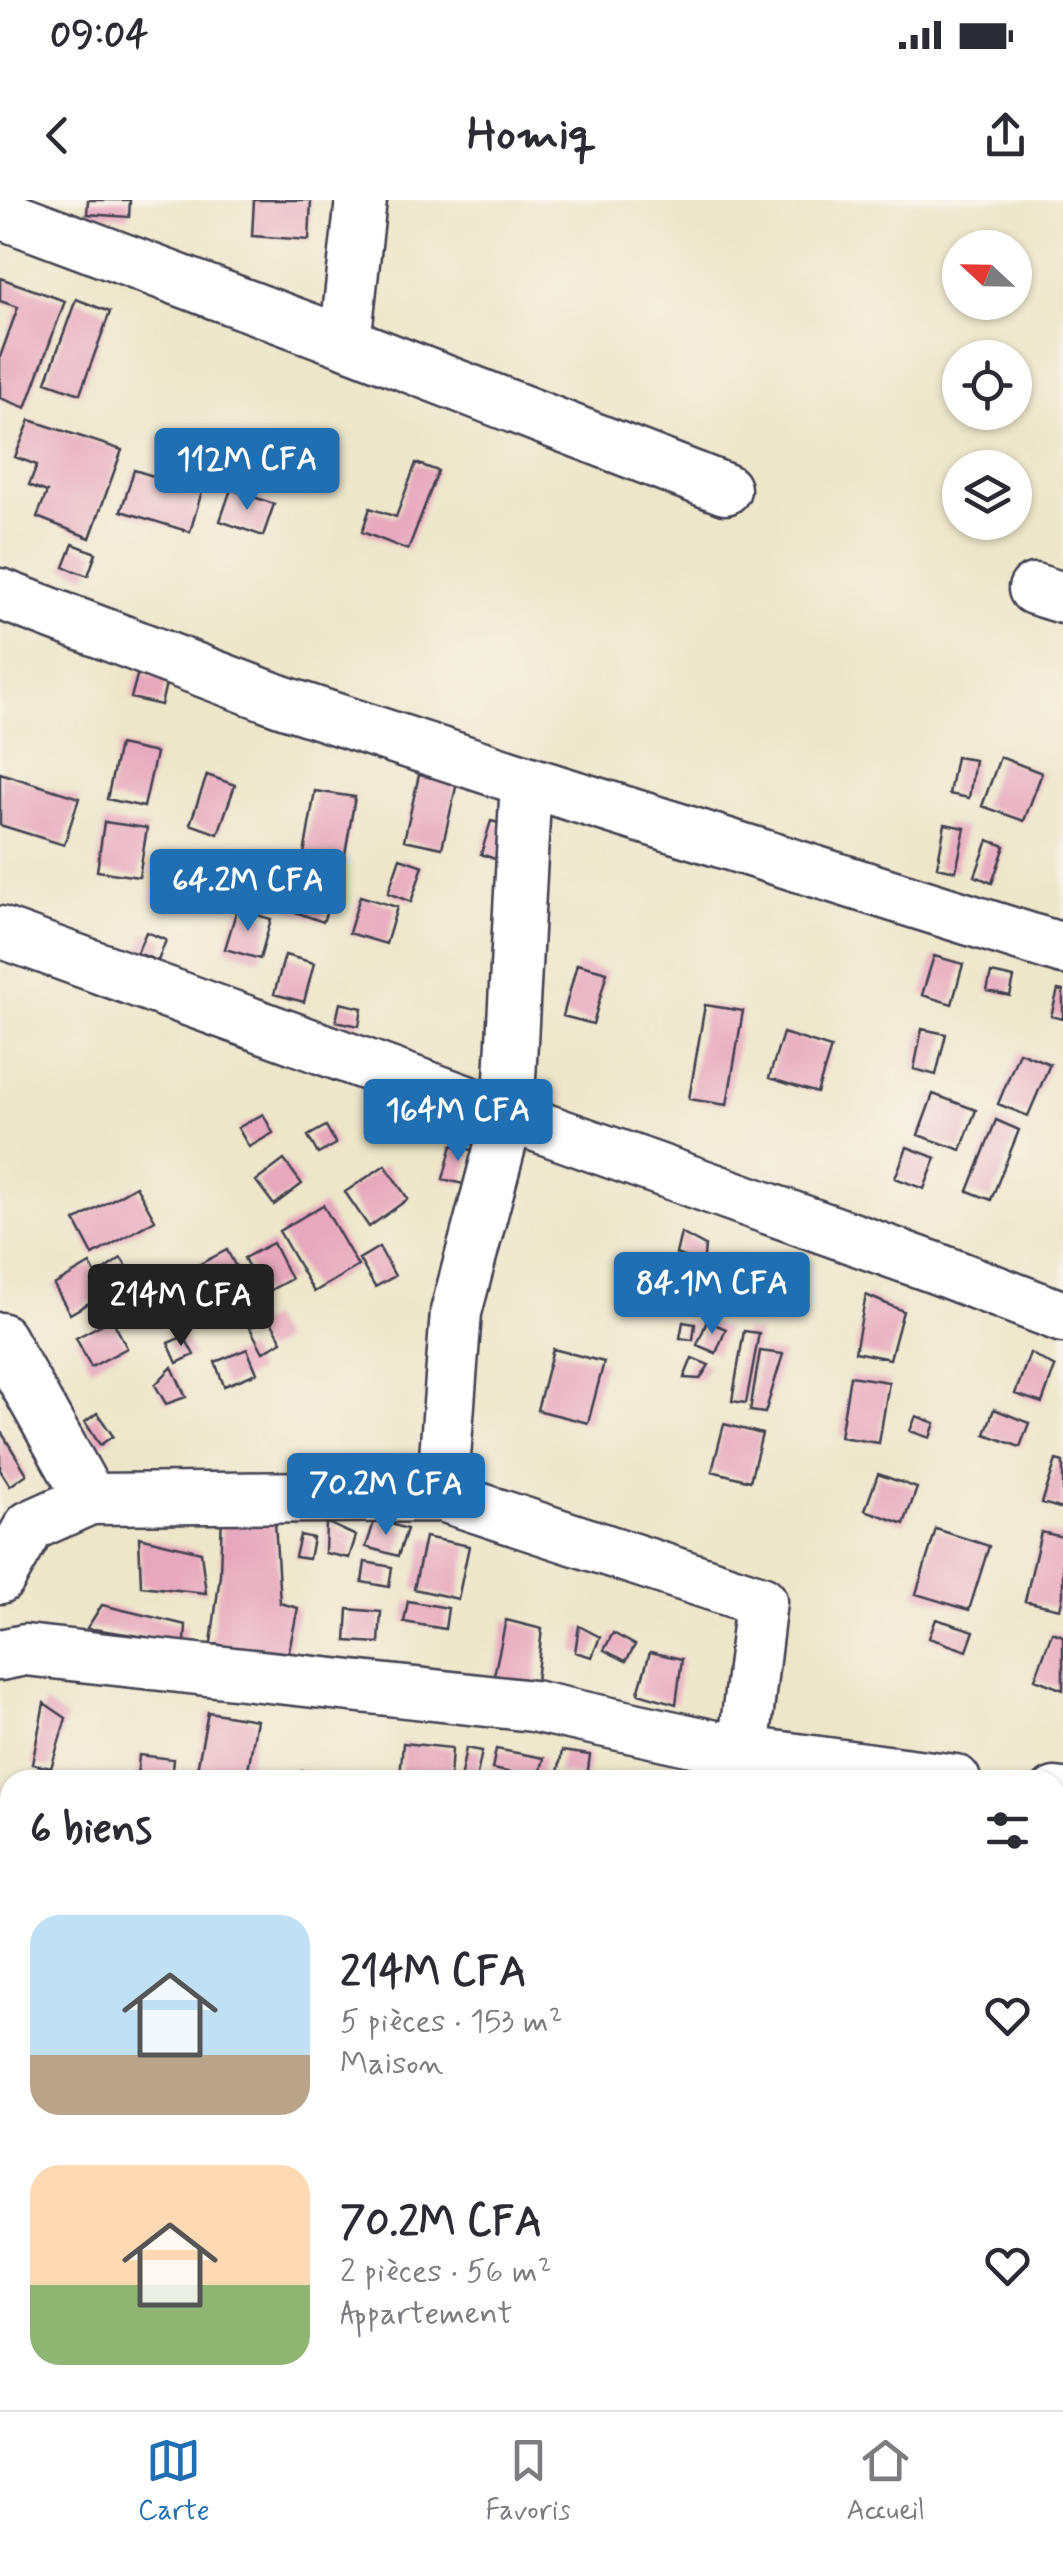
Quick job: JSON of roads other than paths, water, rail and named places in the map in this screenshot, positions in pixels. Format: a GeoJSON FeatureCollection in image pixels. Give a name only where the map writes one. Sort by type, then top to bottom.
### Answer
{"type":"FeatureCollection","features":[{"type":"Feature","properties":{"kind":"street"},"geometry":{"type":"LineString","coordinates":[[345,342],[360,200]]}},
{"type":"Feature","properties":{"kind":"street"},"geometry":{"type":"LineString","coordinates":[[0,213],[725,489]]}},
{"type":"Feature","properties":{"kind":"street"},"geometry":{"type":"LineString","coordinates":[[0,594],[281,701],[1063,949]]}},
{"type":"Feature","properties":{"kind":"street"},"geometry":{"type":"LineString","coordinates":[[442,1496],[456,1312],[508,1116],[526,781]]}},
{"type":"Feature","properties":{"kind":"street"},"geometry":{"type":"LineString","coordinates":[[0,932],[1063,1317]]}},
{"type":"Feature","properties":{"kind":"street"},"geometry":{"type":"LineString","coordinates":[[0,1338],[90,1499]]}},
{"type":"Feature","properties":{"kind":"street"},"geometry":{"type":"LineString","coordinates":[[0,1578],[15,1533],[90,1499],[442,1496],[760,1601],[742,1766]]}},
{"type":"Feature","properties":{"kind":"street"},"geometry":{"type":"LineString","coordinates":[[0,1655],[25,1650],[532,1706],[742,1766],[803,1770]]}}]}
